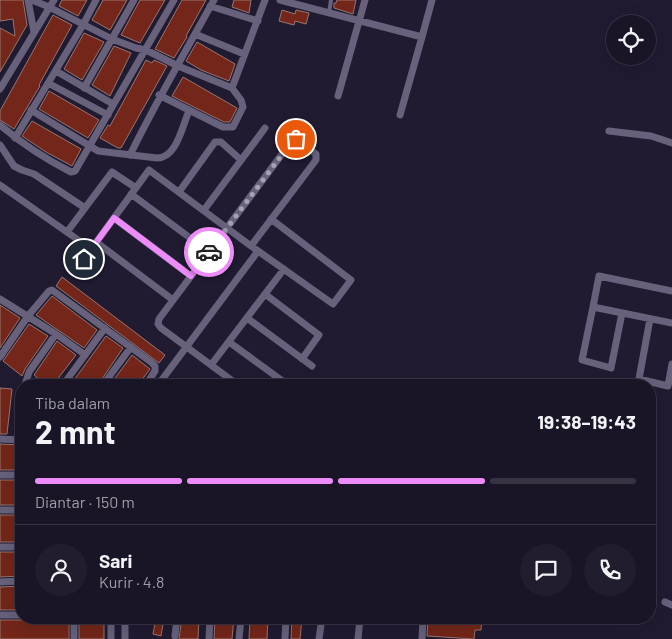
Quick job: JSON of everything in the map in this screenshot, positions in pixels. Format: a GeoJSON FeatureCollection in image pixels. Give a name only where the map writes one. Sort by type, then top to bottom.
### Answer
{"type":"FeatureCollection","features":[{"type":"Feature","properties":{"kind":"street"},"geometry":{"type":"LineString","coordinates":[[34,32],[30,0],[50,7],[112,39],[146,50],[178,66],[232,88],[241,100],[242,107],[233,127],[224,128],[159,95]]}},
{"type":"Feature","properties":{"kind":"street"},"geometry":{"type":"LineString","coordinates":[[0,89],[54,0]]}},
{"type":"Feature","properties":{"kind":"street"},"geometry":{"type":"LineString","coordinates":[[15,138],[96,0]]}},
{"type":"Feature","properties":{"kind":"street"},"geometry":{"type":"LineString","coordinates":[[84,88],[134,0]]}},
{"type":"Feature","properties":{"kind":"street"},"geometry":{"type":"LineString","coordinates":[[0,125],[15,138],[46,159],[71,172],[75,171],[174,0]]}},
{"type":"Feature","properties":{"kind":"street"},"geometry":{"type":"LineString","coordinates":[[232,88],[265,0]]}},
{"type":"Feature","properties":{"kind":"street"},"geometry":{"type":"LineString","coordinates":[[280,0],[422,37]]}},
{"type":"Feature","properties":{"kind":"street"},"geometry":{"type":"LineString","coordinates":[[338,96],[365,0]]}},
{"type":"Feature","properties":{"kind":"street"},"geometry":{"type":"LineString","coordinates":[[400,115],[432,0]]}},
{"type":"Feature","properties":{"kind":"street"},"geometry":{"type":"LineString","coordinates":[[130,155],[159,95],[178,66],[212,3],[258,21]]}},
{"type":"Feature","properties":{"kind":"street"},"geometry":{"type":"LineString","coordinates":[[195,34],[244,54]]}},
{"type":"Feature","properties":{"kind":"street"},"geometry":{"type":"LineString","coordinates":[[56,71],[113,104]]}},
{"type":"Feature","properties":{"kind":"street"},"geometry":{"type":"LineString","coordinates":[[48,83],[108,115]]}},
{"type":"Feature","properties":{"kind":"street"},"geometry":{"type":"LineString","coordinates":[[31,110],[90,147],[105,152],[161,158],[168,155],[176,145],[188,111]]}},
{"type":"Feature","properties":{"kind":"street"},"geometry":{"type":"LineString","coordinates":[[204,210],[265,128]]}},
{"type":"Feature","properties":{"kind":"street"},"geometry":{"type":"LineString","coordinates":[[609,131],[651,136],[672,143]]}},
{"type":"Feature","properties":{"kind":"street"},"geometry":{"type":"LineString","coordinates":[[230,379],[160,328],[158,324],[159,319],[293,140],[296,139],[316,154],[316,160],[251,246]]}},
{"type":"Feature","properties":{"kind":"street"},"geometry":{"type":"LineString","coordinates":[[179,192],[214,142],[222,142],[241,160]]}},
{"type":"Feature","properties":{"kind":"street"},"geometry":{"type":"LineString","coordinates":[[0,145],[14,166],[34,174],[85,208]]}},
{"type":"Feature","properties":{"kind":"street"},"geometry":{"type":"LineString","coordinates":[[84,259],[149,170],[333,304],[352,280],[271,220]]}},
{"type":"Feature","properties":{"kind":"street"},"geometry":{"type":"LineString","coordinates":[[67,232],[112,172],[209,252]]}},
{"type":"Feature","properties":{"kind":"street"},"geometry":{"type":"LineString","coordinates":[[0,186],[91,249]]}},
{"type":"Feature","properties":{"kind":"street"},"geometry":{"type":"LineString","coordinates":[[114,218],[191,276]]}},
{"type":"Feature","properties":{"kind":"street"},"geometry":{"type":"LineString","coordinates":[[96,242],[173,300]]}},
{"type":"Feature","properties":{"kind":"street"},"geometry":{"type":"LineString","coordinates":[[162,379],[258,251]]}},
{"type":"Feature","properties":{"kind":"street"},"geometry":{"type":"LineString","coordinates":[[211,365],[284,269]]}},
{"type":"Feature","properties":{"kind":"street"},"geometry":{"type":"LineString","coordinates":[[622,313],[611,368],[582,360],[599,276],[672,291]]}},
{"type":"Feature","properties":{"kind":"street"},"geometry":{"type":"LineString","coordinates":[[0,357],[28,316],[49,291],[52,290],[132,347],[155,366],[156,372],[151,379]]}},
{"type":"Feature","properties":{"kind":"street"},"geometry":{"type":"LineString","coordinates":[[265,294],[319,335],[302,359]]}},
{"type":"Feature","properties":{"kind":"street"},"geometry":{"type":"LineString","coordinates":[[0,299],[84,354]]}},
{"type":"Feature","properties":{"kind":"street"},"geometry":{"type":"LineString","coordinates":[[593,307],[672,323]]}},
{"type":"Feature","properties":{"kind":"street"},"geometry":{"type":"LineString","coordinates":[[247,318],[312,366]]}},
{"type":"Feature","properties":{"kind":"street"},"geometry":{"type":"LineString","coordinates":[[638,379],[650,319]]}},
{"type":"Feature","properties":{"kind":"street"},"geometry":{"type":"LineString","coordinates":[[67,379],[105,328]]}},
{"type":"Feature","properties":{"kind":"street"},"geometry":{"type":"LineString","coordinates":[[27,379],[29,372],[56,334]]}},
{"type":"Feature","properties":{"kind":"street"},"geometry":{"type":"LineString","coordinates":[[229,342],[280,379]]}},
{"type":"Feature","properties":{"kind":"street"},"geometry":{"type":"LineString","coordinates":[[108,379],[132,347]]}},
{"type":"Feature","properties":{"kind":"street"},"geometry":{"type":"LineString","coordinates":[[656,383],[668,386],[672,364]]}},
{"type":"Feature","properties":{"kind":"street"},"geometry":{"type":"LineString","coordinates":[[0,439],[15,440]]}},
{"type":"Feature","properties":{"kind":"street"},"geometry":{"type":"LineString","coordinates":[[0,475],[15,475]]}},
{"type":"Feature","properties":{"kind":"street"},"geometry":{"type":"LineString","coordinates":[[0,510],[15,510]]}},
{"type":"Feature","properties":{"kind":"street"},"geometry":{"type":"LineString","coordinates":[[0,547],[15,547]]}},
{"type":"Feature","properties":{"kind":"street"},"geometry":{"type":"LineString","coordinates":[[0,582],[15,581]]}},
{"type":"Feature","properties":{"kind":"street"},"geometry":{"type":"LineString","coordinates":[[0,615],[15,615]]}},
{"type":"Feature","properties":{"kind":"street"},"geometry":{"type":"LineString","coordinates":[[74,624],[74,639]]}},
{"type":"Feature","properties":{"kind":"street"},"geometry":{"type":"LineString","coordinates":[[111,624],[111,639]]}},
{"type":"Feature","properties":{"kind":"street"},"geometry":{"type":"LineString","coordinates":[[125,624],[125,639]]}},
{"type":"Feature","properties":{"kind":"street"},"geometry":{"type":"LineString","coordinates":[[175,636],[176,624]]}},
{"type":"Feature","properties":{"kind":"street"},"geometry":{"type":"LineString","coordinates":[[209,639],[210,624]]}},
{"type":"Feature","properties":{"kind":"street"},"geometry":{"type":"LineString","coordinates":[[239,639],[240,624]]}},
{"type":"Feature","properties":{"kind":"street"},"geometry":{"type":"LineString","coordinates":[[285,639],[286,624]]}},
{"type":"Feature","properties":{"kind":"street"},"geometry":{"type":"LineString","coordinates":[[319,639],[321,624]]}},
{"type":"Feature","properties":{"kind":"street"},"geometry":{"type":"LineString","coordinates":[[359,639],[360,624]]}},
{"type":"Feature","properties":{"kind":"street"},"geometry":{"type":"LineString","coordinates":[[422,639],[423,624]]}},
{"type":"Feature","properties":{"kind":"lane"},"geometry":{"type":"LineString","coordinates":[[330,13],[331,0]]}},
{"type":"Feature","properties":{"kind":"building"},"geometry":{"type":"Polygon","coordinates":[[[0,0],[23,0],[27,25],[0,72],[0,28],[15,36],[13,19],[0,21],[0,0]]]}},
{"type":"Feature","properties":{"kind":"building"},"geometry":{"type":"Polygon","coordinates":[[[62,0],[87,0],[78,16],[59,6],[62,0]]]}},
{"type":"Feature","properties":{"kind":"building"},"geometry":{"type":"Polygon","coordinates":[[[103,0],[127,0],[110,30],[92,20],[103,0]]]}},
{"type":"Feature","properties":{"kind":"building"},"geometry":{"type":"Polygon","coordinates":[[[140,0],[165,0],[140,43],[121,35],[140,0]]]}},
{"type":"Feature","properties":{"kind":"building"},"geometry":{"type":"Polygon","coordinates":[[[182,0],[206,0],[174,58],[155,49],[182,0]]]}},
{"type":"Feature","properties":{"kind":"building"},"geometry":{"type":"Polygon","coordinates":[[[234,0],[251,0],[249,13],[232,7],[234,0]]]}},
{"type":"Feature","properties":{"kind":"building"},"geometry":{"type":"Polygon","coordinates":[[[337,0],[356,0],[353,14],[334,8],[334,3],[337,0]]]}},
{"type":"Feature","properties":{"kind":"building"},"geometry":{"type":"Polygon","coordinates":[[[282,10],[295,14],[296,10],[309,13],[306,24],[295,21],[294,25],[279,21],[282,10]]]}},
{"type":"Feature","properties":{"kind":"building"},"geometry":{"type":"Polygon","coordinates":[[[53,15],[72,25],[40,86],[14,129],[0,120],[0,111],[53,15]]]}},
{"type":"Feature","properties":{"kind":"building"},"geometry":{"type":"Polygon","coordinates":[[[84,33],[104,42],[82,80],[64,69],[84,33]]]}},
{"type":"Feature","properties":{"kind":"building"},"geometry":{"type":"Polygon","coordinates":[[[197,42],[235,64],[229,81],[201,70],[186,61],[197,42]]]}},
{"type":"Feature","properties":{"kind":"building"},"geometry":{"type":"Polygon","coordinates":[[[114,46],[131,53],[110,96],[92,85],[114,46]]]}},
{"type":"Feature","properties":{"kind":"building"},"geometry":{"type":"Polygon","coordinates":[[[146,60],[152,63],[154,60],[167,66],[121,148],[118,148],[100,138],[108,125],[110,126],[146,60]]]}},
{"type":"Feature","properties":{"kind":"building"},"geometry":{"type":"Polygon","coordinates":[[[183,77],[237,108],[230,122],[224,122],[172,96],[183,77]]]}},
{"type":"Feature","properties":{"kind":"building"},"geometry":{"type":"Polygon","coordinates":[[[49,91],[99,120],[88,138],[39,109],[49,91]]]}},
{"type":"Feature","properties":{"kind":"building"},"geometry":{"type":"Polygon","coordinates":[[[32,121],[81,149],[72,166],[22,136],[32,121]]]}},
{"type":"Feature","properties":{"kind":"building"},"geometry":{"type":"Polygon","coordinates":[[[62,277],[165,355],[159,363],[56,286],[62,277]]]}},
{"type":"Feature","properties":{"kind":"building"},"geometry":{"type":"Polygon","coordinates":[[[52,296],[97,330],[84,348],[36,315],[52,296]]]}},
{"type":"Feature","properties":{"kind":"building"},"geometry":{"type":"Polygon","coordinates":[[[0,305],[20,318],[0,348],[0,305]]]}},
{"type":"Feature","properties":{"kind":"building"},"geometry":{"type":"Polygon","coordinates":[[[29,324],[48,336],[22,376],[3,361],[29,324]]]}},
{"type":"Feature","properties":{"kind":"building"},"geometry":{"type":"Polygon","coordinates":[[[106,336],[123,348],[102,379],[75,379],[106,336]]]}},
{"type":"Feature","properties":{"kind":"building"},"geometry":{"type":"Polygon","coordinates":[[[57,341],[76,355],[58,379],[39,379],[34,375],[57,341]]]}},
{"type":"Feature","properties":{"kind":"building"},"geometry":{"type":"Polygon","coordinates":[[[132,355],[150,369],[142,379],[114,379],[132,355]]]}},
{"type":"Feature","properties":{"kind":"building"},"geometry":{"type":"Polygon","coordinates":[[[0,388],[12,389],[7,434],[0,434],[0,388]]]}},
{"type":"Feature","properties":{"kind":"building"},"geometry":{"type":"Polygon","coordinates":[[[0,444],[15,445],[15,470],[0,470],[0,444]]]}},
{"type":"Feature","properties":{"kind":"building"},"geometry":{"type":"Polygon","coordinates":[[[0,480],[15,480],[15,505],[0,505],[0,480]]]}},
{"type":"Feature","properties":{"kind":"building"},"geometry":{"type":"Polygon","coordinates":[[[0,515],[15,515],[15,542],[0,542],[0,515]]]}},
{"type":"Feature","properties":{"kind":"building"},"geometry":{"type":"Polygon","coordinates":[[[0,552],[15,552],[15,576],[0,577],[0,552]]]}},
{"type":"Feature","properties":{"kind":"building"},"geometry":{"type":"Polygon","coordinates":[[[15,586],[15,610],[0,610],[0,587],[15,586]]]}},
{"type":"Feature","properties":{"kind":"building"},"geometry":{"type":"Polygon","coordinates":[[[0,620],[15,620],[15,624],[69,624],[69,639],[0,639],[0,620]]]}},
{"type":"Feature","properties":{"kind":"building"},"geometry":{"type":"Polygon","coordinates":[[[79,624],[104,624],[104,639],[79,639],[79,624]]]}},
{"type":"Feature","properties":{"kind":"building"},"geometry":{"type":"Polygon","coordinates":[[[155,624],[163,624],[161,636],[153,634],[155,624]]]}},
{"type":"Feature","properties":{"kind":"building"},"geometry":{"type":"Polygon","coordinates":[[[181,624],[199,624],[198,639],[179,639],[181,624]]]}},
{"type":"Feature","properties":{"kind":"building"},"geometry":{"type":"Polygon","coordinates":[[[215,624],[233,624],[232,639],[214,639],[215,624]]]}},
{"type":"Feature","properties":{"kind":"building"},"geometry":{"type":"Polygon","coordinates":[[[250,624],[268,624],[267,639],[249,639],[250,624]]]}},
{"type":"Feature","properties":{"kind":"building"},"geometry":{"type":"Polygon","coordinates":[[[292,624],[301,624],[300,639],[291,639],[292,624]]]}},
{"type":"Feature","properties":{"kind":"building"},"geometry":{"type":"Polygon","coordinates":[[[428,624],[482,624],[481,630],[475,630],[474,639],[427,636],[428,624]]]}},
{"type":"Feature","properties":{"kind":"way so far"},"geometry":{"type":"LineString","coordinates":[[209,252],[293,140],[296,139]]}},
{"type":"Feature","properties":{"kind":"route"},"geometry":{"type":"LineString","coordinates":[[84,259],[114,218],[191,276],[209,252]]}}]}
